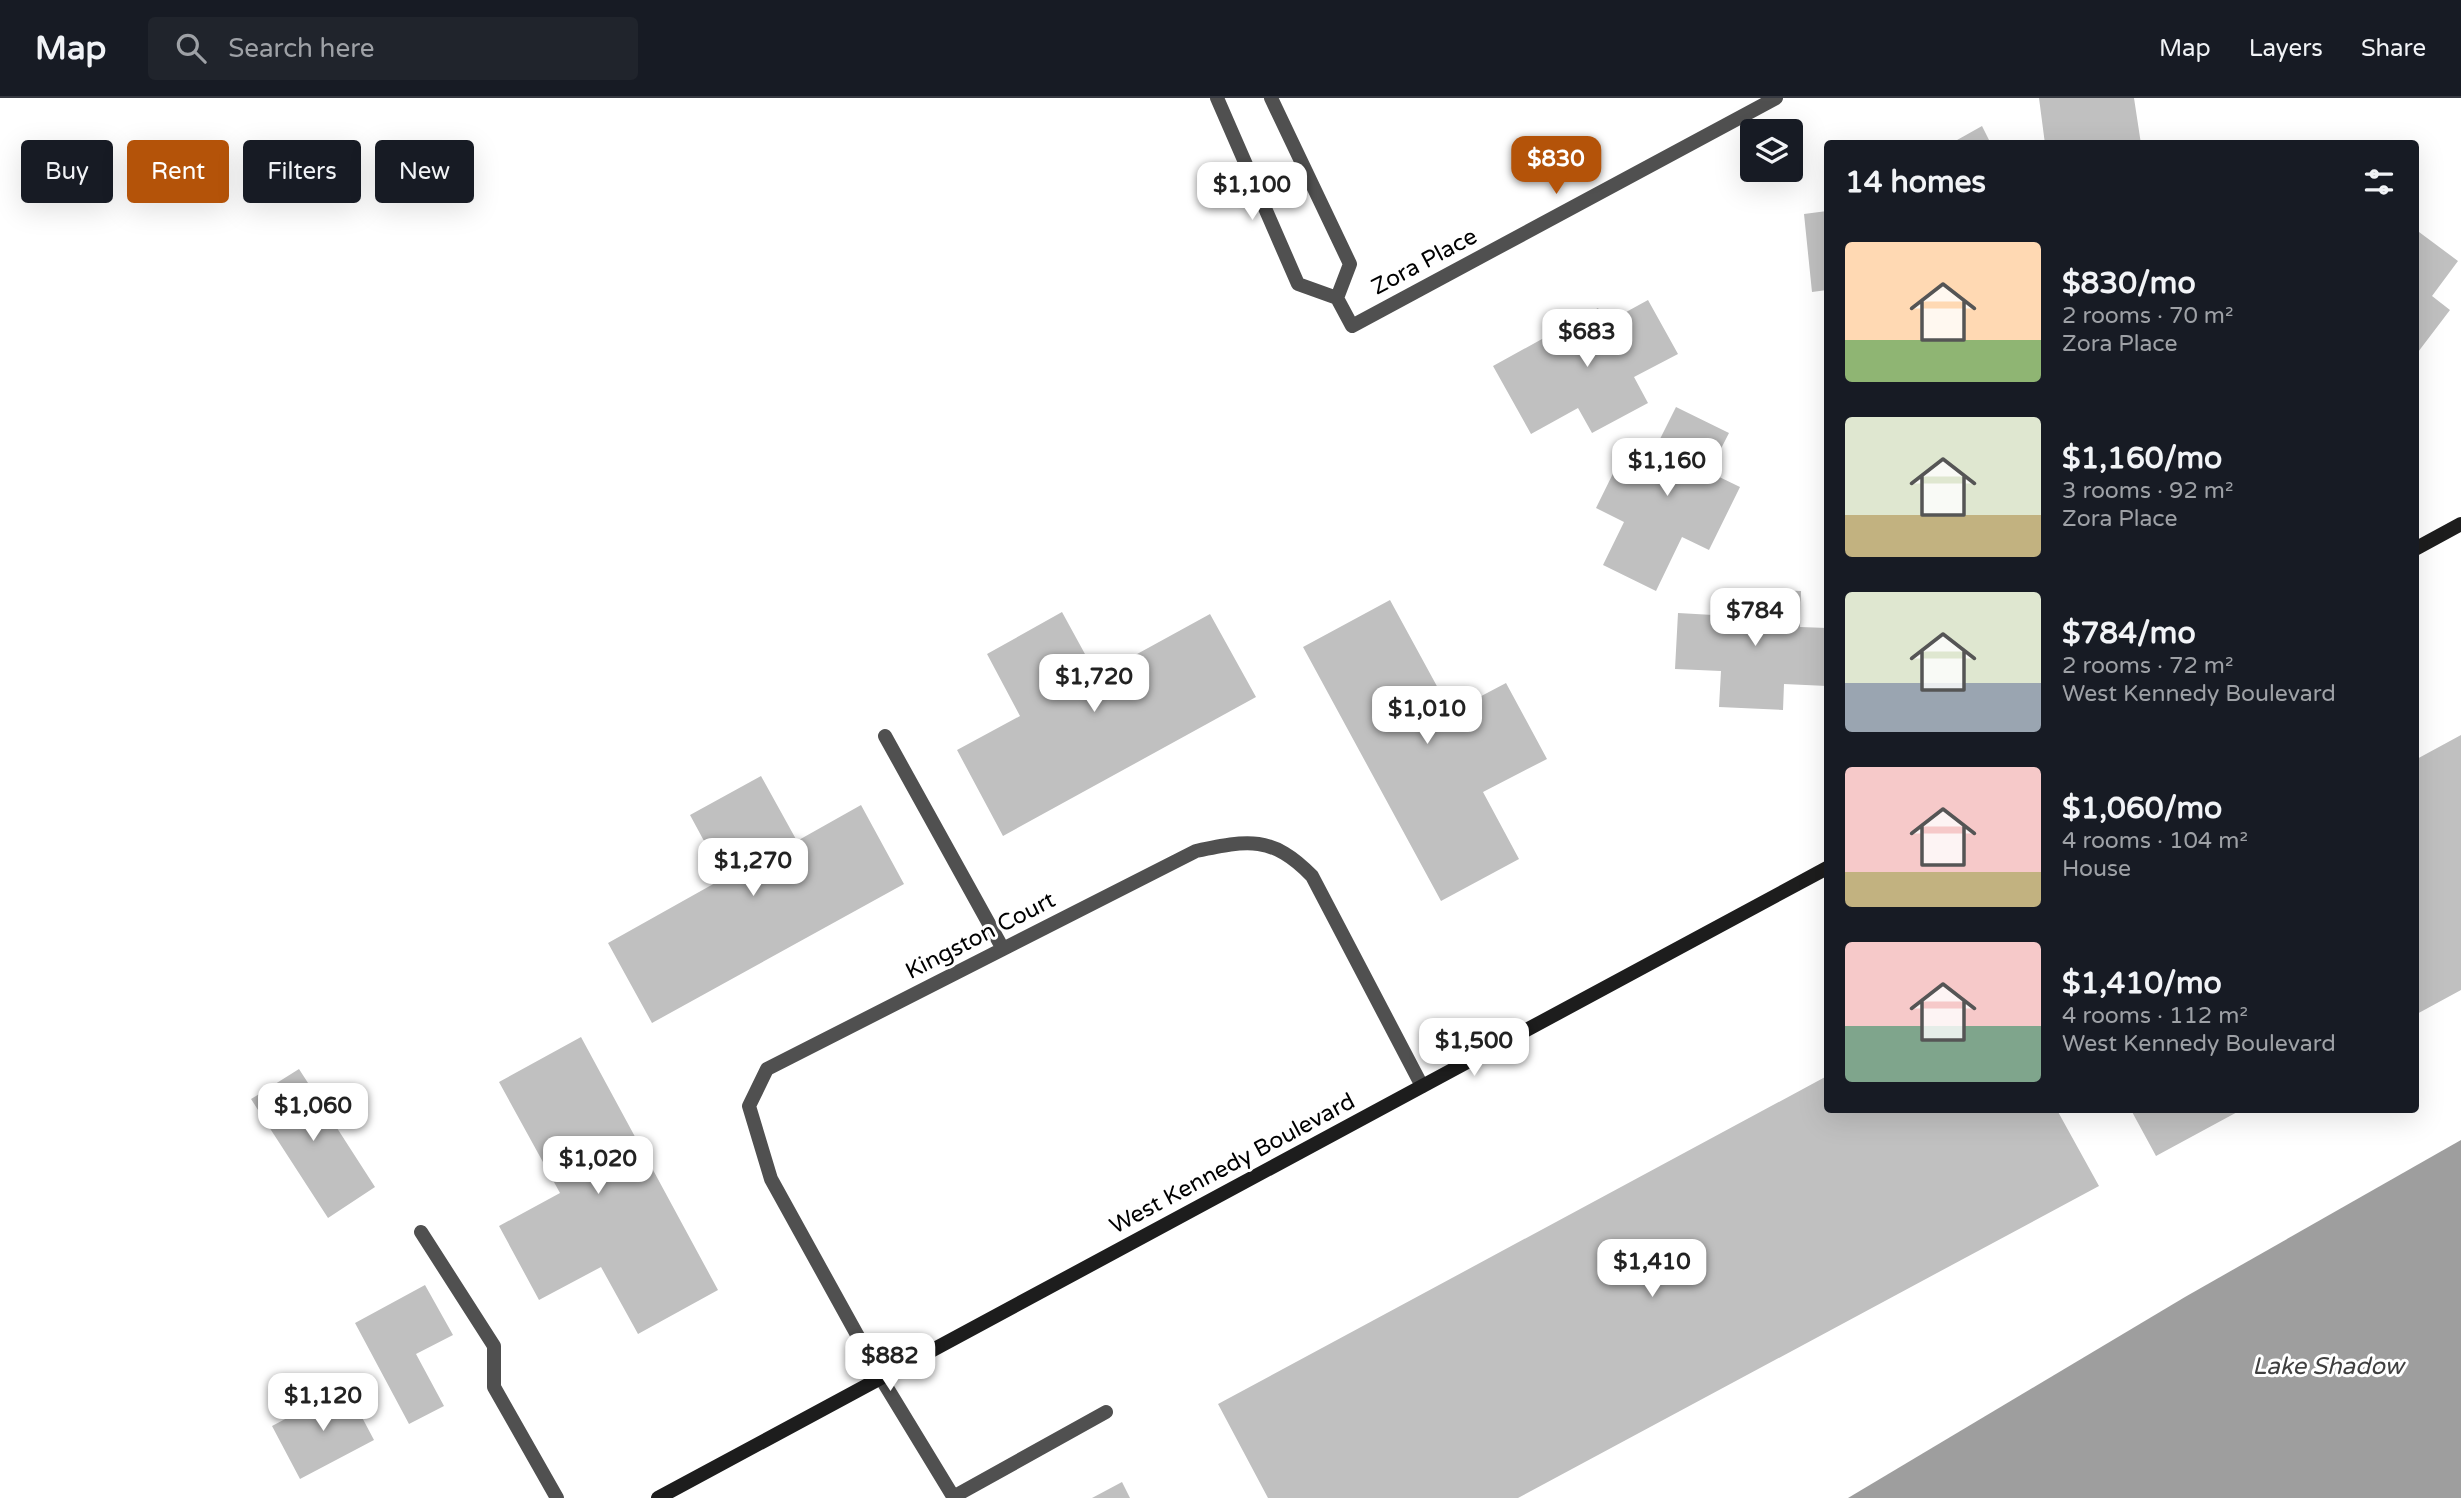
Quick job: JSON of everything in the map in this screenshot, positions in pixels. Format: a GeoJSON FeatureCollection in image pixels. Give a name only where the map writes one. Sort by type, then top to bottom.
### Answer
{"type":"FeatureCollection","features":[{"type":"Feature","properties":{"kind":"main road"},"geometry":{"type":"LineString","coordinates":[[2419,547],[2461,524]]}},
{"type":"Feature","properties":{"kind":"main road","name":"West Kennedy Boulevard"},"geometry":{"type":"LineString","coordinates":[[658,1498],[1824,870]]}},
{"type":"Feature","properties":{"kind":"street"},"geometry":{"type":"LineString","coordinates":[[1217,98],[1298,284],[1337,298],[1350,264],[1271,98]]}},
{"type":"Feature","properties":{"kind":"street","name":"Zora Place"},"geometry":{"type":"LineString","coordinates":[[1337,298],[1352,326],[1776,98]]}},
{"type":"Feature","properties":{"kind":"street"},"geometry":{"type":"LineString","coordinates":[[885,736],[1003,949]]}},
{"type":"Feature","properties":{"kind":"street","name":"Kingston Court"},"geometry":{"type":"LineString","coordinates":[[953,1498],[881,1378],[771,1179],[749,1106],[767,1069],[1196,851],[1235,843],[1273,846],[1294,857],[1312,876],[1422,1086]]}},
{"type":"Feature","properties":{"kind":"street"},"geometry":{"type":"LineString","coordinates":[[421,1232],[494,1346],[494,1387],[557,1498]]}},
{"type":"Feature","properties":{"kind":"street"},"geometry":{"type":"LineString","coordinates":[[953,1498],[1106,1412]]}},
{"type":"Feature","properties":{"kind":"water","name":"Lake Shadow"},"geometry":{"type":"Polygon","coordinates":[[[2461,1140],[2461,1498],[1848,1498],[2185,1297],[2461,1140]]]}},
{"type":"Feature","properties":{"kind":"building"},"geometry":{"type":"Polygon","coordinates":[[[2039,98],[2134,98],[2140,140],[2044,140],[2039,98]]]}},
{"type":"Feature","properties":{"kind":"building"},"geometry":{"type":"Polygon","coordinates":[[[1982,126],[1989,140],[1957,140],[1982,126]]]}},
{"type":"Feature","properties":{"kind":"building"},"geometry":{"type":"Polygon","coordinates":[[[1824,211],[1824,290],[1812,292],[1804,214],[1824,211]]]}},
{"type":"Feature","properties":{"kind":"building"},"geometry":{"type":"Polygon","coordinates":[[[2419,232],[2458,261],[2432,296],[2450,310],[2419,351],[2419,232]]]}},
{"type":"Feature","properties":{"kind":"building"},"geometry":{"type":"Polygon","coordinates":[[[1648,300],[1678,354],[1634,377],[1648,403],[1592,433],[1578,408],[1531,434],[1493,366],[1598,308],[1606,323],[1648,300]]]}},
{"type":"Feature","properties":{"kind":"building"},"geometry":{"type":"Polygon","coordinates":[[[1676,407],[1729,433],[1709,472],[1740,487],[1709,550],[1682,537],[1656,591],[1603,565],[1624,522],[1596,508],[1630,439],[1654,451],[1676,407]]]}},
{"type":"Feature","properties":{"kind":"building"},"geometry":{"type":"Polygon","coordinates":[[[1732,588],[1801,591],[1800,627],[1824,628],[1824,686],[1784,684],[1783,710],[1719,707],[1721,671],[1675,669],[1678,613],[1731,616],[1732,588]]]}},
{"type":"Feature","properties":{"kind":"building"},"geometry":{"type":"Polygon","coordinates":[[[1390,600],[1451,712],[1506,683],[1547,759],[1483,792],[1519,859],[1441,901],[1303,647],[1390,600]]]}},
{"type":"Feature","properties":{"kind":"building"},"geometry":{"type":"Polygon","coordinates":[[[1062,612],[1097,676],[1210,614],[1256,697],[1003,836],[957,750],[1020,716],[987,654],[1062,612]]]}},
{"type":"Feature","properties":{"kind":"building"},"geometry":{"type":"Polygon","coordinates":[[[2461,735],[2461,990],[2419,1013],[2419,758],[2461,735]]]}},
{"type":"Feature","properties":{"kind":"building"},"geometry":{"type":"Polygon","coordinates":[[[761,776],[797,841],[861,805],[904,884],[652,1023],[608,943],[724,878],[690,815],[761,776]]]}},
{"type":"Feature","properties":{"kind":"building"},"geometry":{"type":"Polygon","coordinates":[[[581,1037],[718,1290],[638,1334],[601,1267],[539,1300],[499,1226],[560,1193],[499,1082],[581,1037]]]}},
{"type":"Feature","properties":{"kind":"building"},"geometry":{"type":"Polygon","coordinates":[[[299,1069],[375,1187],[328,1218],[251,1099],[299,1069]]]}},
{"type":"Feature","properties":{"kind":"building"},"geometry":{"type":"Polygon","coordinates":[[[1824,1078],[1824,1113],[2059,1113],[2099,1186],[1518,1498],[1268,1498],[1218,1404],[1824,1078]]]}},
{"type":"Feature","properties":{"kind":"building"},"geometry":{"type":"Polygon","coordinates":[[[2133,1113],[2235,1113],[2156,1156],[2133,1113]]]}},
{"type":"Feature","properties":{"kind":"building"},"geometry":{"type":"Polygon","coordinates":[[[425,1285],[453,1335],[416,1354],[444,1406],[409,1424],[355,1323],[425,1285]]]}},
{"type":"Feature","properties":{"kind":"building"},"geometry":{"type":"Polygon","coordinates":[[[346,1387],[374,1440],[300,1479],[272,1426],[346,1387]]]}},
{"type":"Feature","properties":{"kind":"building"},"geometry":{"type":"Polygon","coordinates":[[[1122,1482],[1130,1498],[1092,1498],[1122,1482]]]}}]}
